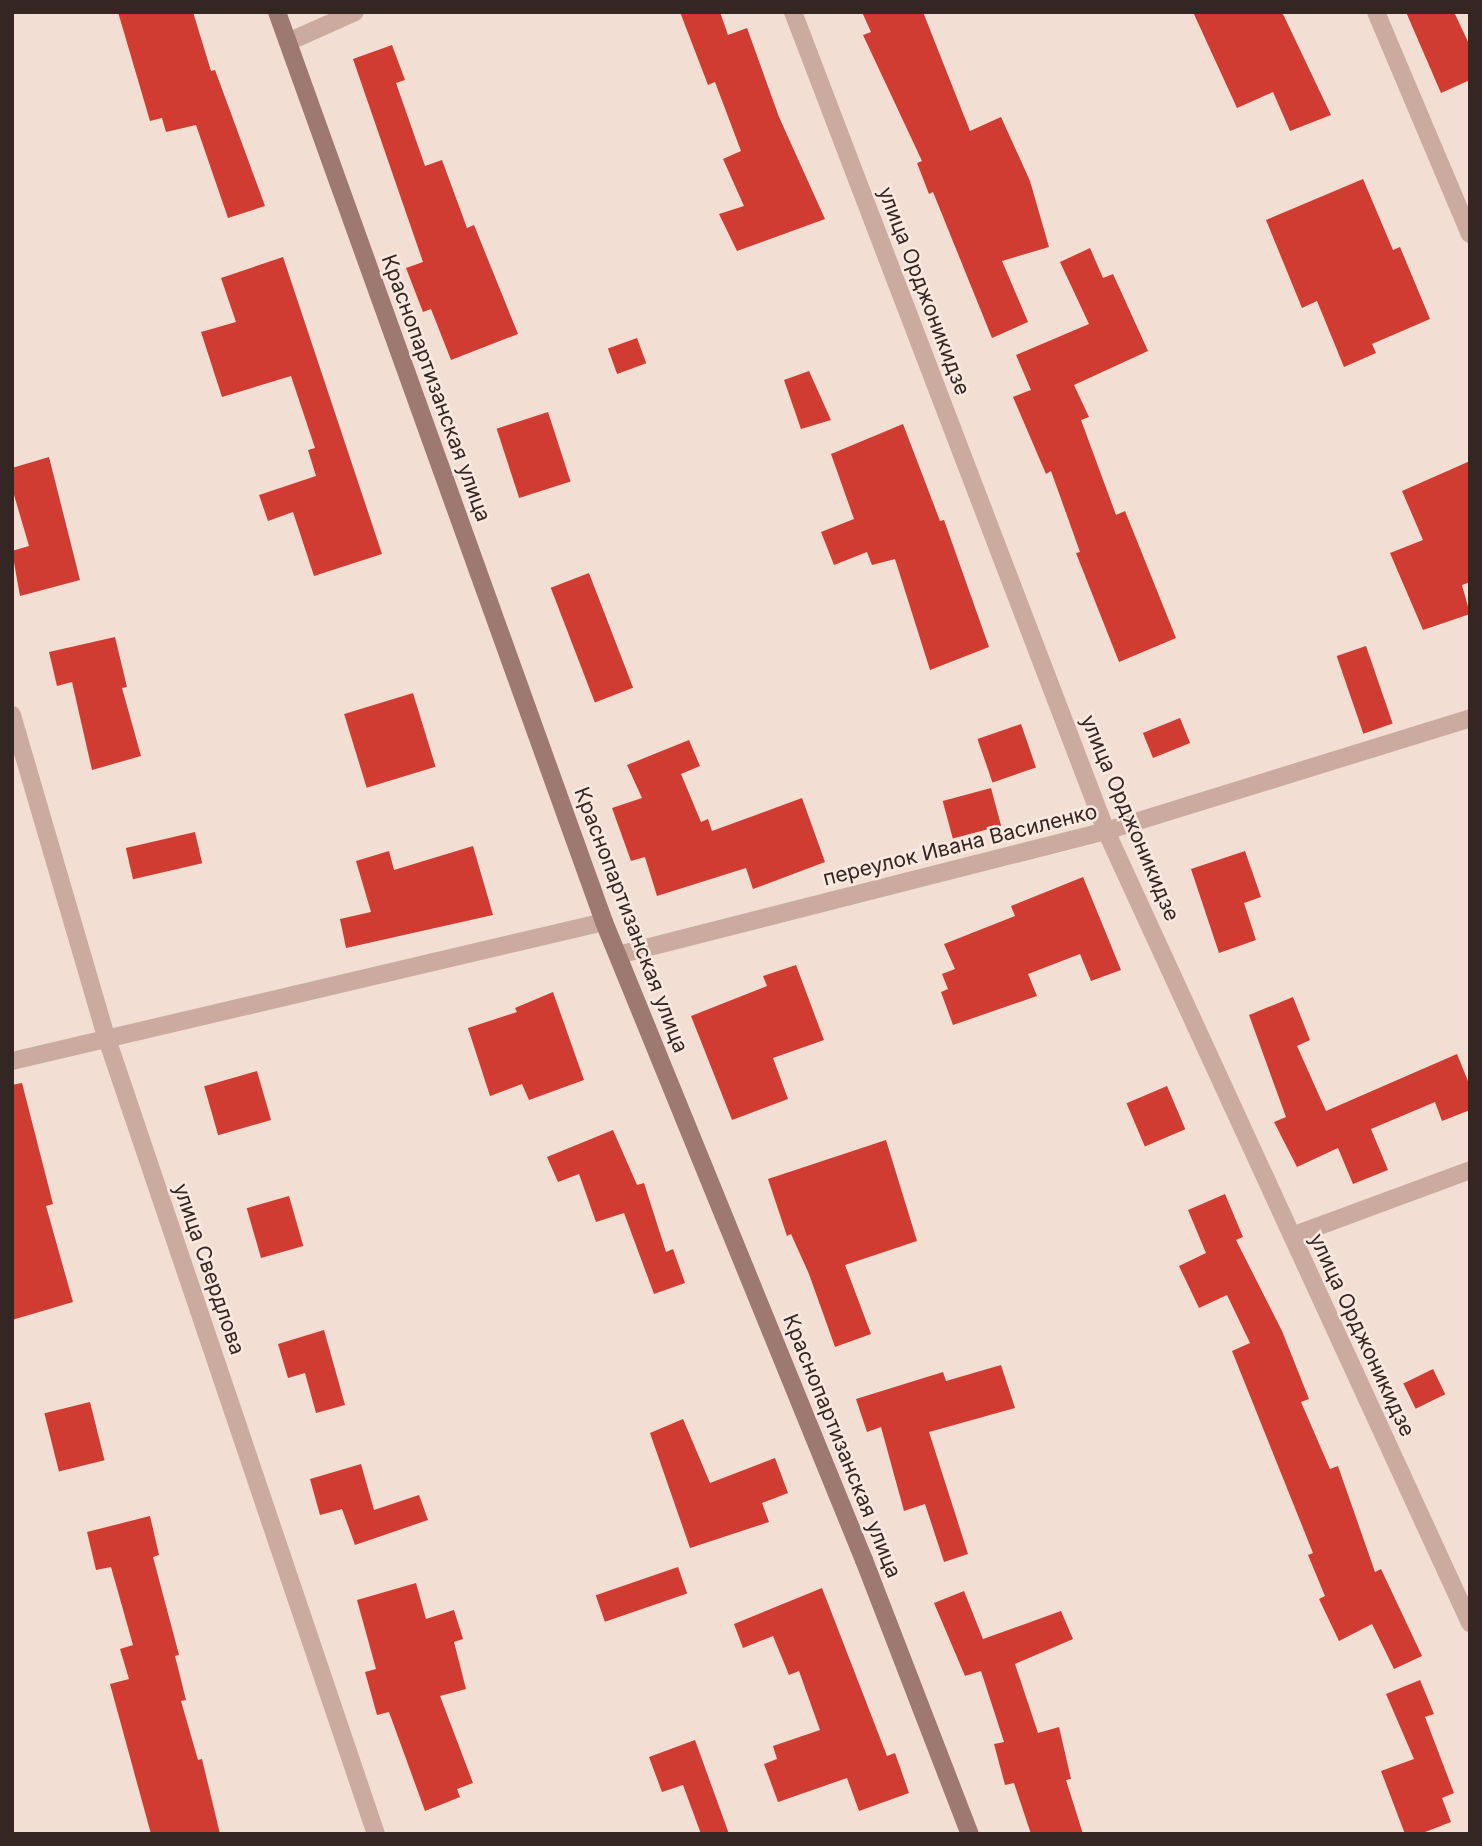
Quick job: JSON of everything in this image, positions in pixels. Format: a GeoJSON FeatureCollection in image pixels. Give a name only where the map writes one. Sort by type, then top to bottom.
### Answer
{"type":"FeatureCollection","features":[{"type":"Feature","properties":{"kind":"street","name":"Краснопартизанская улица"},"geometry":{"type":"LineString","coordinates":[[277,12],[604,922],[864,1560],[970,1834]]}},
{"type":"Feature","properties":{"kind":"street"},"geometry":{"type":"LineString","coordinates":[[288,42],[355,12]]}},
{"type":"Feature","properties":{"kind":"street","name":"улица Орджоникидзе"},"geometry":{"type":"LineString","coordinates":[[793,12],[1106,831],[1470,1623]]}},
{"type":"Feature","properties":{"kind":"street"},"geometry":{"type":"LineString","coordinates":[[1376,12],[1470,234]]}},
{"type":"Feature","properties":{"kind":"street","name":"улица Свердлова"},"geometry":{"type":"LineString","coordinates":[[12,715],[107,1038],[376,1834]]}},
{"type":"Feature","properties":{"kind":"street","name":"переулок Ивана Василенко"},"geometry":{"type":"LineString","coordinates":[[618,955],[1106,831],[1470,719]]}},
{"type":"Feature","properties":{"kind":"street"},"geometry":{"type":"LineString","coordinates":[[12,1061],[604,922]]}},
{"type":"Feature","properties":{"kind":"street"},"geometry":{"type":"LineString","coordinates":[[1292,1236],[1470,1170]]}},
{"type":"Feature","properties":{"kind":"building"},"geometry":{"type":"Polygon","coordinates":[[[118,12],[193,12],[211,71],[215,70],[265,206],[228,218],[196,125],[166,132],[162,118],[150,121],[118,12]]]}},
{"type":"Feature","properties":{"kind":"building"},"geometry":{"type":"Polygon","coordinates":[[[680,12],[720,12],[728,35],[747,28],[779,117],[825,219],[737,251],[719,214],[744,206],[723,159],[741,151],[715,82],[708,85],[680,12]]]}},
{"type":"Feature","properties":{"kind":"building"},"geometry":{"type":"Polygon","coordinates":[[[862,12],[923,12],[970,131],[1001,117],[1030,181],[1049,247],[1002,261],[1028,322],[992,338],[933,192],[929,194],[917,163],[922,161],[863,35],[871,32],[862,12]]]}},
{"type":"Feature","properties":{"kind":"building"},"geometry":{"type":"Polygon","coordinates":[[[1193,12],[1282,12],[1331,115],[1290,131],[1273,92],[1237,108],[1193,12]]]}},
{"type":"Feature","properties":{"kind":"building"},"geometry":{"type":"Polygon","coordinates":[[[1406,12],[1454,12],[1470,46],[1470,80],[1441,93],[1406,12]]]}},
{"type":"Feature","properties":{"kind":"building"},"geometry":{"type":"Polygon","coordinates":[[[392,45],[405,80],[396,83],[425,166],[442,160],[467,228],[474,225],[518,334],[451,360],[431,309],[423,312],[406,268],[423,262],[353,59],[392,45]]]}},
{"type":"Feature","properties":{"kind":"building"},"geometry":{"type":"Polygon","coordinates":[[[1363,179],[1393,250],[1400,247],[1430,319],[1372,344],[1376,353],[1344,367],[1317,301],[1302,308],[1266,220],[1363,179]]]}},
{"type":"Feature","properties":{"kind":"building"},"geometry":{"type":"Polygon","coordinates":[[[1090,248],[1103,278],[1113,274],[1148,351],[1074,385],[1089,417],[1081,420],[1116,515],[1125,511],[1176,638],[1119,662],[1076,553],[1080,552],[1051,471],[1046,474],[1013,397],[1031,390],[1016,355],[1089,324],[1060,262],[1090,248]]]}},
{"type":"Feature","properties":{"kind":"building"},"geometry":{"type":"Polygon","coordinates":[[[283,257],[382,554],[314,576],[293,512],[268,521],[259,495],[316,476],[308,450],[315,448],[291,376],[222,397],[201,332],[236,322],[221,278],[283,257]]]}},
{"type":"Feature","properties":{"kind":"building"},"geometry":{"type":"Polygon","coordinates":[[[637,338],[646,363],[617,374],[608,349],[637,338]]]}},
{"type":"Feature","properties":{"kind":"building"},"geometry":{"type":"Polygon","coordinates":[[[809,371],[831,420],[801,429],[784,380],[809,371]]]}},
{"type":"Feature","properties":{"kind":"building"},"geometry":{"type":"Polygon","coordinates":[[[548,412],[571,481],[519,498],[497,429],[548,412]]]}},
{"type":"Feature","properties":{"kind":"building"},"geometry":{"type":"Polygon","coordinates":[[[903,424],[940,521],[944,520],[989,647],[930,670],[895,559],[872,565],[867,552],[834,565],[821,532],[854,519],[831,454],[903,424]]]}},
{"type":"Feature","properties":{"kind":"building"},"geometry":{"type":"Polygon","coordinates":[[[49,457],[80,580],[20,596],[12,551],[29,546],[12,488],[12,468],[49,457]]]}},
{"type":"Feature","properties":{"kind":"building"},"geometry":{"type":"Polygon","coordinates":[[[1470,461],[1470,582],[1462,585],[1470,614],[1423,630],[1390,553],[1423,540],[1402,491],[1470,461]]]}},
{"type":"Feature","properties":{"kind":"building"},"geometry":{"type":"Polygon","coordinates":[[[589,573],[633,688],[595,703],[551,588],[589,573]]]}},
{"type":"Feature","properties":{"kind":"building"},"geometry":{"type":"Polygon","coordinates":[[[115,637],[127,687],[122,688],[141,756],[92,770],[72,682],[57,686],[49,652],[115,637]]]}},
{"type":"Feature","properties":{"kind":"building"},"geometry":{"type":"Polygon","coordinates":[[[1366,646],[1393,724],[1363,734],[1337,656],[1366,646]]]}},
{"type":"Feature","properties":{"kind":"building"},"geometry":{"type":"Polygon","coordinates":[[[413,693],[436,767],[367,788],[344,714],[413,693]]]}},
{"type":"Feature","properties":{"kind":"building"},"geometry":{"type":"Polygon","coordinates":[[[1180,718],[1190,743],[1153,758],[1143,733],[1180,718]]]}},
{"type":"Feature","properties":{"kind":"building"},"geometry":{"type":"Polygon","coordinates":[[[1021,724],[1036,767],[992,782],[978,739],[1021,724]]]}},
{"type":"Feature","properties":{"kind":"building"},"geometry":{"type":"Polygon","coordinates":[[[689,740],[700,766],[681,774],[701,822],[708,819],[712,831],[802,798],[825,862],[753,889],[746,868],[657,896],[645,857],[631,861],[612,808],[642,798],[627,765],[689,740]]]}},
{"type":"Feature","properties":{"kind":"building"},"geometry":{"type":"Polygon","coordinates":[[[991,788],[1001,826],[953,839],[943,801],[991,788]]]}},
{"type":"Feature","properties":{"kind":"building"},"geometry":{"type":"Polygon","coordinates":[[[195,832],[202,863],[133,879],[126,848],[195,832]]]}},
{"type":"Feature","properties":{"kind":"building"},"geometry":{"type":"Polygon","coordinates":[[[473,846],[493,915],[346,948],[340,919],[371,912],[356,861],[389,851],[394,870],[473,846]]]}},
{"type":"Feature","properties":{"kind":"building"},"geometry":{"type":"Polygon","coordinates":[[[1245,851],[1261,897],[1244,903],[1256,940],[1219,953],[1191,869],[1245,851]]]}},
{"type":"Feature","properties":{"kind":"building"},"geometry":{"type":"Polygon","coordinates":[[[1083,877],[1121,970],[1091,981],[1080,954],[1028,974],[1037,996],[953,1025],[941,992],[948,989],[942,974],[955,969],[944,944],[1015,916],[1011,906],[1083,877]]]}},
{"type":"Feature","properties":{"kind":"building"},"geometry":{"type":"Polygon","coordinates":[[[796,965],[824,1040],[773,1058],[788,1099],[732,1120],[691,1016],[767,986],[763,976],[796,965]]]}},
{"type":"Feature","properties":{"kind":"building"},"geometry":{"type":"Polygon","coordinates":[[[553,992],[584,1080],[529,1100],[522,1084],[490,1096],[468,1028],[517,1012],[515,1008],[553,992]]]}},
{"type":"Feature","properties":{"kind":"building"},"geometry":{"type":"Polygon","coordinates":[[[1293,997],[1310,1040],[1297,1046],[1326,1111],[1457,1054],[1470,1086],[1470,1110],[1442,1121],[1435,1102],[1371,1129],[1388,1170],[1353,1184],[1338,1148],[1297,1167],[1274,1122],[1286,1117],[1249,1015],[1293,997]]]}},
{"type":"Feature","properties":{"kind":"building"},"geometry":{"type":"Polygon","coordinates":[[[257,1071],[271,1120],[218,1135],[204,1086],[257,1071]]]}},
{"type":"Feature","properties":{"kind":"building"},"geometry":{"type":"Polygon","coordinates":[[[22,1083],[53,1204],[46,1206],[73,1302],[12,1320],[12,1085],[22,1083]]]}},
{"type":"Feature","properties":{"kind":"building"},"geometry":{"type":"Polygon","coordinates":[[[1167,1086],[1185,1129],[1145,1146],[1126,1103],[1167,1086]]]}},
{"type":"Feature","properties":{"kind":"building"},"geometry":{"type":"Polygon","coordinates":[[[613,1130],[637,1185],[644,1183],[666,1252],[673,1249],[685,1283],[654,1294],[624,1213],[596,1222],[579,1174],[558,1182],[547,1157],[613,1130]]]}},
{"type":"Feature","properties":{"kind":"building"},"geometry":{"type":"Polygon","coordinates":[[[886,1140],[917,1241],[845,1265],[871,1334],[835,1347],[809,1274],[791,1234],[787,1236],[768,1179],[886,1140]]]}},
{"type":"Feature","properties":{"kind":"building"},"geometry":{"type":"Polygon","coordinates":[[[1225,1194],[1243,1237],[1236,1240],[1282,1331],[1309,1399],[1301,1402],[1330,1469],[1338,1466],[1375,1572],[1381,1569],[1422,1656],[1394,1669],[1372,1624],[1339,1641],[1319,1599],[1325,1596],[1308,1555],[1313,1553],[1232,1351],[1250,1343],[1227,1295],[1199,1308],[1179,1266],[1206,1253],[1188,1210],[1225,1194]]]}},
{"type":"Feature","properties":{"kind":"building"},"geometry":{"type":"Polygon","coordinates":[[[289,1196],[303,1246],[261,1258],[247,1208],[289,1196]]]}},
{"type":"Feature","properties":{"kind":"building"},"geometry":{"type":"Polygon","coordinates":[[[324,1330],[345,1405],[316,1413],[305,1373],[288,1378],[278,1344],[324,1330]]]}},
{"type":"Feature","properties":{"kind":"building"},"geometry":{"type":"Polygon","coordinates":[[[1001,1365],[1015,1408],[929,1432],[968,1554],[944,1562],[925,1504],[904,1511],[881,1427],[867,1432],[856,1399],[943,1372],[946,1381],[1001,1365]]]}},
{"type":"Feature","properties":{"kind":"building"},"geometry":{"type":"Polygon","coordinates":[[[1433,1369],[1445,1394],[1416,1409],[1403,1383],[1433,1369]]]}},
{"type":"Feature","properties":{"kind":"building"},"geometry":{"type":"Polygon","coordinates":[[[90,1402],[105,1460],[59,1472],[44,1413],[90,1402]]]}},
{"type":"Feature","properties":{"kind":"building"},"geometry":{"type":"Polygon","coordinates":[[[683,1419],[710,1483],[775,1458],[788,1493],[762,1503],[769,1522],[690,1548],[650,1433],[683,1419]]]}},
{"type":"Feature","properties":{"kind":"building"},"geometry":{"type":"Polygon","coordinates":[[[361,1464],[374,1510],[419,1495],[428,1520],[355,1545],[342,1509],[320,1515],[310,1479],[361,1464]]]}},
{"type":"Feature","properties":{"kind":"building"},"geometry":{"type":"Polygon","coordinates":[[[150,1516],[159,1555],[153,1557],[179,1655],[175,1656],[186,1700],[181,1701],[198,1760],[202,1759],[220,1834],[151,1834],[110,1684],[129,1679],[120,1649],[133,1645],[111,1567],[96,1570],[87,1532],[150,1516]]]}},
{"type":"Feature","properties":{"kind":"building"},"geometry":{"type":"Polygon","coordinates":[[[678,1567],[687,1593],[605,1622],[596,1595],[678,1567]]]}},
{"type":"Feature","properties":{"kind":"building"},"geometry":{"type":"Polygon","coordinates":[[[416,1583],[426,1619],[454,1610],[463,1639],[454,1642],[466,1689],[440,1696],[473,1783],[457,1789],[460,1797],[425,1811],[389,1712],[377,1715],[365,1672],[376,1669],[357,1600],[416,1583]]]}},
{"type":"Feature","properties":{"kind":"building"},"geometry":{"type":"Polygon","coordinates":[[[822,1588],[887,1756],[895,1753],[909,1793],[859,1811],[847,1778],[778,1802],[764,1764],[777,1759],[773,1746],[820,1730],[799,1671],[789,1675],[773,1636],[743,1648],[734,1624],[822,1588]]]}},
{"type":"Feature","properties":{"kind":"building"},"geometry":{"type":"Polygon","coordinates":[[[964,1591],[983,1639],[1061,1611],[1073,1639],[1015,1664],[1038,1733],[1059,1727],[1071,1779],[1066,1780],[1083,1834],[1031,1834],[1014,1783],[1005,1785],[994,1744],[1004,1742],[981,1671],[965,1676],[934,1603],[964,1591]]]}},
{"type":"Feature","properties":{"kind":"building"},"geometry":{"type":"Polygon","coordinates":[[[1420,1680],[1434,1714],[1425,1717],[1454,1793],[1442,1798],[1451,1822],[1420,1834],[1405,1834],[1381,1771],[1414,1759],[1386,1694],[1420,1680]]]}},
{"type":"Feature","properties":{"kind":"building"},"geometry":{"type":"Polygon","coordinates":[[[695,1740],[729,1834],[701,1834],[683,1785],[662,1792],[649,1757],[695,1740]]]}}]}
